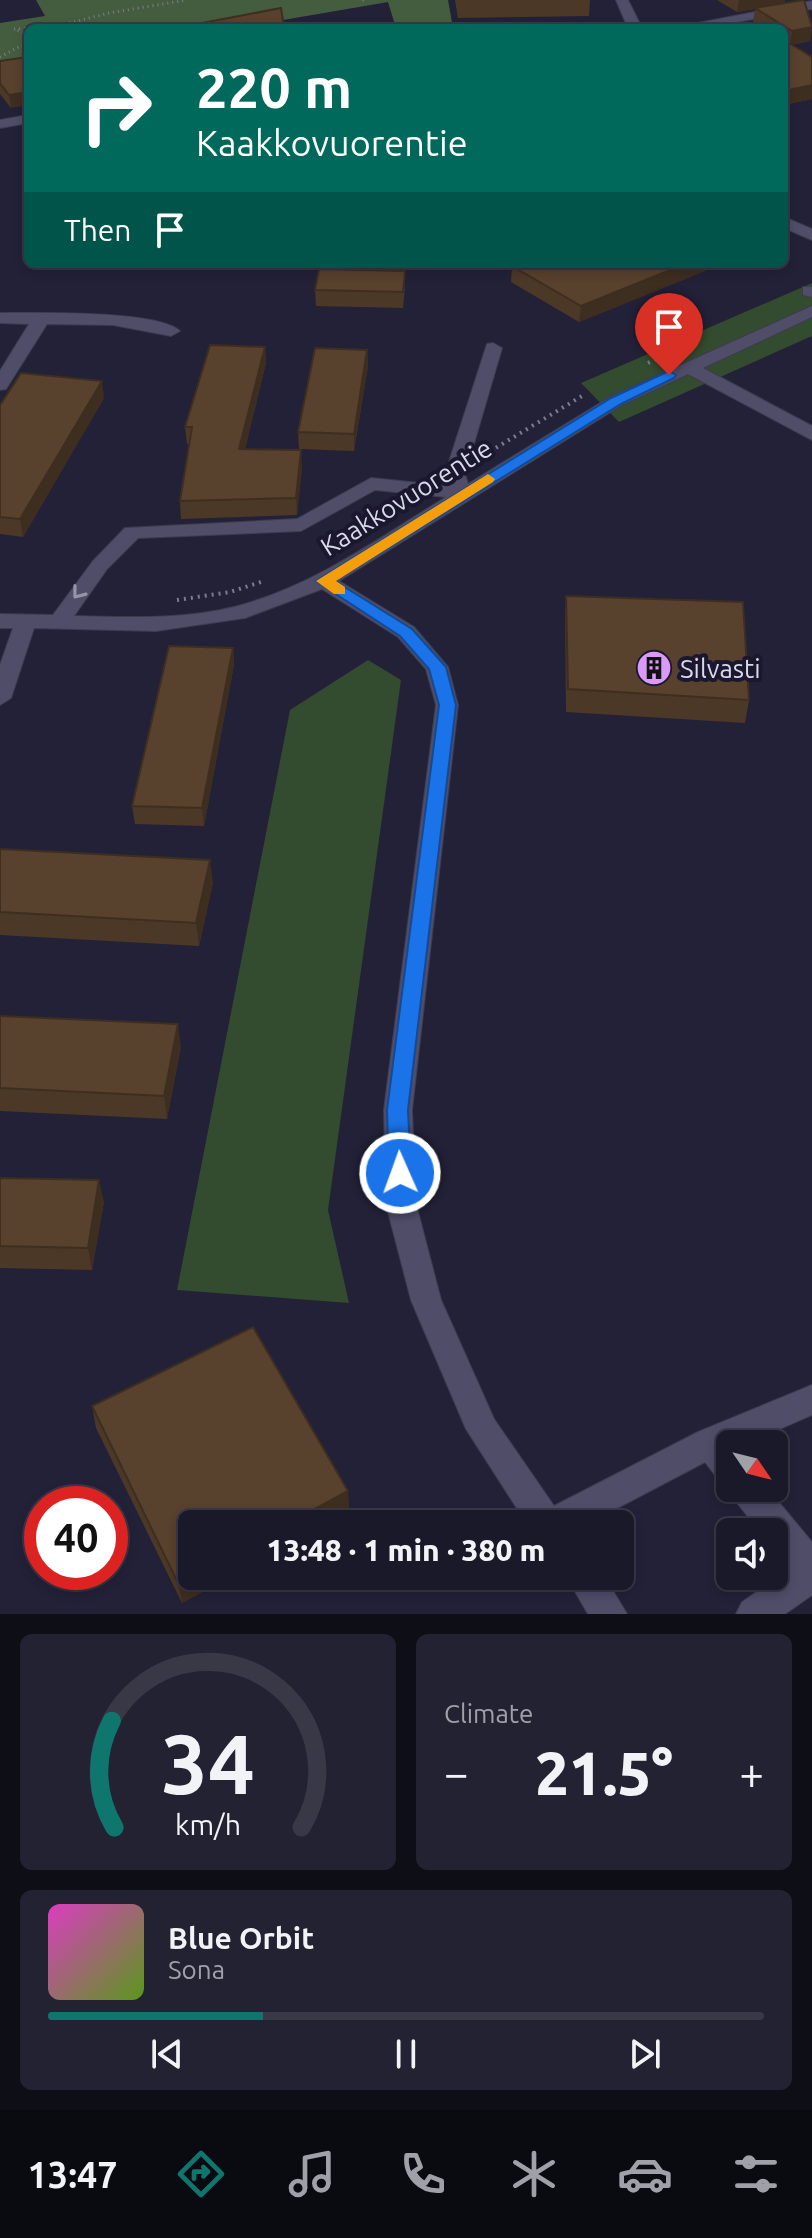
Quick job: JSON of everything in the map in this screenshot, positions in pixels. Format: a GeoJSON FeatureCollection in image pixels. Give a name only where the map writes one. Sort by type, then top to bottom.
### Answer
{"type":"FeatureCollection","features":[{"type":"Feature","properties":{"kind":"street"},"geometry":{"type":"LineString","coordinates":[[622,0],[633,24]]}},
{"type":"Feature","properties":{"kind":"street"},"geometry":{"type":"LineString","coordinates":[[702,24],[812,5]]}},
{"type":"Feature","properties":{"kind":"street"},"geometry":{"type":"LineString","coordinates":[[0,124],[24,120]]}},
{"type":"Feature","properties":{"kind":"street"},"geometry":{"type":"LineString","coordinates":[[788,224],[812,235]]}},
{"type":"Feature","properties":{"kind":"street","name":"Kaakkovuorentie"},"geometry":{"type":"LineString","coordinates":[[0,621],[156,624],[237,613],[324,581],[616,401],[812,311]]}},
{"type":"Feature","properties":{"kind":"street"},"geometry":{"type":"LineString","coordinates":[[0,318],[113,320],[171,331]]}},
{"type":"Feature","properties":{"kind":"street"},"geometry":{"type":"LineString","coordinates":[[0,385],[41,319]]}},
{"type":"Feature","properties":{"kind":"street"},"geometry":{"type":"LineString","coordinates":[[740,322],[761,334]]}},
{"type":"Feature","properties":{"kind":"street"},"geometry":{"type":"LineString","coordinates":[[462,495],[455,474],[493,348]]}},
{"type":"Feature","properties":{"kind":"street"},"geometry":{"type":"LineString","coordinates":[[688,367],[812,434]]}},
{"type":"Feature","properties":{"kind":"street"},"geometry":{"type":"LineString","coordinates":[[58,623],[100,565],[132,532],[301,525],[371,484],[432,488],[462,495]]}},
{"type":"Feature","properties":{"kind":"street"},"geometry":{"type":"LineString","coordinates":[[324,581],[406,632],[437,667],[447,705],[398,1110],[401,1204],[426,1300],[482,1429],[540,1510]]}},
{"type":"Feature","properties":{"kind":"street"},"geometry":{"type":"LineString","coordinates":[[0,698],[25,623]]}},
{"type":"Feature","properties":{"kind":"street"},"geometry":{"type":"LineString","coordinates":[[763,1430],[812,1400]]}},
{"type":"Feature","properties":{"kind":"street"},"geometry":{"type":"LineString","coordinates":[[585,1510],[716,1458]]}},
{"type":"Feature","properties":{"kind":"street"},"geometry":{"type":"LineString","coordinates":[[754,1614],[812,1572],[757,1502]]}},
{"type":"Feature","properties":{"kind":"street"},"geometry":{"type":"LineString","coordinates":[[593,1590],[609,1614]]}},
{"type":"Feature","properties":{"kind":"path"},"geometry":{"type":"LineString","coordinates":[[66,24],[187,0]]}},
{"type":"Feature","properties":{"kind":"path"},"geometry":{"type":"LineString","coordinates":[[24,28],[14,29],[24,33]]}},
{"type":"Feature","properties":{"kind":"path"},"geometry":{"type":"LineString","coordinates":[[0,57],[24,44]]}},
{"type":"Feature","properties":{"kind":"green space"},"geometry":{"type":"Polygon","coordinates":[[[36,0],[448,0],[452,24],[395,24],[388,2],[260,24],[24,24],[24,65],[0,68],[0,23],[45,16],[36,0]]]}},
{"type":"Feature","properties":{"kind":"green space"},"geometry":{"type":"Polygon","coordinates":[[[812,283],[812,336],[619,422],[581,383],[812,283]]]}},
{"type":"Feature","properties":{"kind":"green space"},"geometry":{"type":"Polygon","coordinates":[[[368,660],[401,680],[328,1210],[349,1303],[177,1290],[290,710],[368,660]]]}},
{"type":"Feature","properties":{"kind":"building"},"geometry":{"type":"Polygon","coordinates":[[[804,0],[812,27],[792,31],[788,24],[781,24],[755,8],[804,0]]]}},
{"type":"Feature","properties":{"kind":"building"},"geometry":{"type":"Polygon","coordinates":[[[281,8],[284,24],[197,24],[281,8]]]}},
{"type":"Feature","properties":{"kind":"building"},"geometry":{"type":"Polygon","coordinates":[[[788,42],[812,57],[812,85],[788,90],[788,42]]]}},
{"type":"Feature","properties":{"kind":"building"},"geometry":{"type":"Polygon","coordinates":[[[24,58],[24,93],[9,95],[0,83],[0,61],[24,58]]]}},
{"type":"Feature","properties":{"kind":"building"},"geometry":{"type":"Polygon","coordinates":[[[515,268],[675,268],[581,306],[515,268]]]}},
{"type":"Feature","properties":{"kind":"building"},"geometry":{"type":"Polygon","coordinates":[[[319,269],[405,271],[403,292],[315,290],[319,269]]]}},
{"type":"Feature","properties":{"kind":"building"},"geometry":{"type":"Polygon","coordinates":[[[210,345],[265,347],[239,449],[301,450],[296,498],[180,501],[192,427],[185,427],[210,345]]]}},
{"type":"Feature","properties":{"kind":"building"},"geometry":{"type":"Polygon","coordinates":[[[315,348],[367,350],[354,434],[298,432],[315,348]]]}},
{"type":"Feature","properties":{"kind":"building"},"geometry":{"type":"Polygon","coordinates":[[[21,373],[102,381],[20,519],[0,517],[0,405],[21,373]]]}},
{"type":"Feature","properties":{"kind":"building","name":"Silvasti"},"geometry":{"type":"Polygon","coordinates":[[[566,596],[743,602],[749,700],[568,689],[566,596]]]}},
{"type":"Feature","properties":{"kind":"building"},"geometry":{"type":"Polygon","coordinates":[[[169,646],[233,648],[202,808],[132,806],[169,646]]]}},
{"type":"Feature","properties":{"kind":"building"},"geometry":{"type":"Polygon","coordinates":[[[0,849],[210,860],[196,923],[0,912],[0,849]]]}},
{"type":"Feature","properties":{"kind":"building"},"geometry":{"type":"Polygon","coordinates":[[[0,1016],[178,1024],[164,1096],[0,1088],[0,1016]]]}},
{"type":"Feature","properties":{"kind":"building"},"geometry":{"type":"Polygon","coordinates":[[[0,1178],[99,1180],[88,1248],[0,1246],[0,1178]]]}},
{"type":"Feature","properties":{"kind":"building"},"geometry":{"type":"Polygon","coordinates":[[[253,1327],[348,1491],[313,1510],[178,1510],[178,1583],[92,1406],[253,1327]]]}},
{"type":"Feature","properties":{"kind":"slow traffic"},"geometry":{"type":"LineString","coordinates":[[340,590],[324,581],[488,479]]}},
{"type":"Feature","properties":{"kind":"place","name":"Silvasti"},"geometry":{"type":"Point","coordinates":[654,668]}},
{"type":"Feature","properties":{"kind":"route"},"geometry":{"type":"LineString","coordinates":[[400,1173],[398,1110],[447,705],[437,667],[406,632],[324,581],[547,442],[616,401],[669,375]]}}]}
